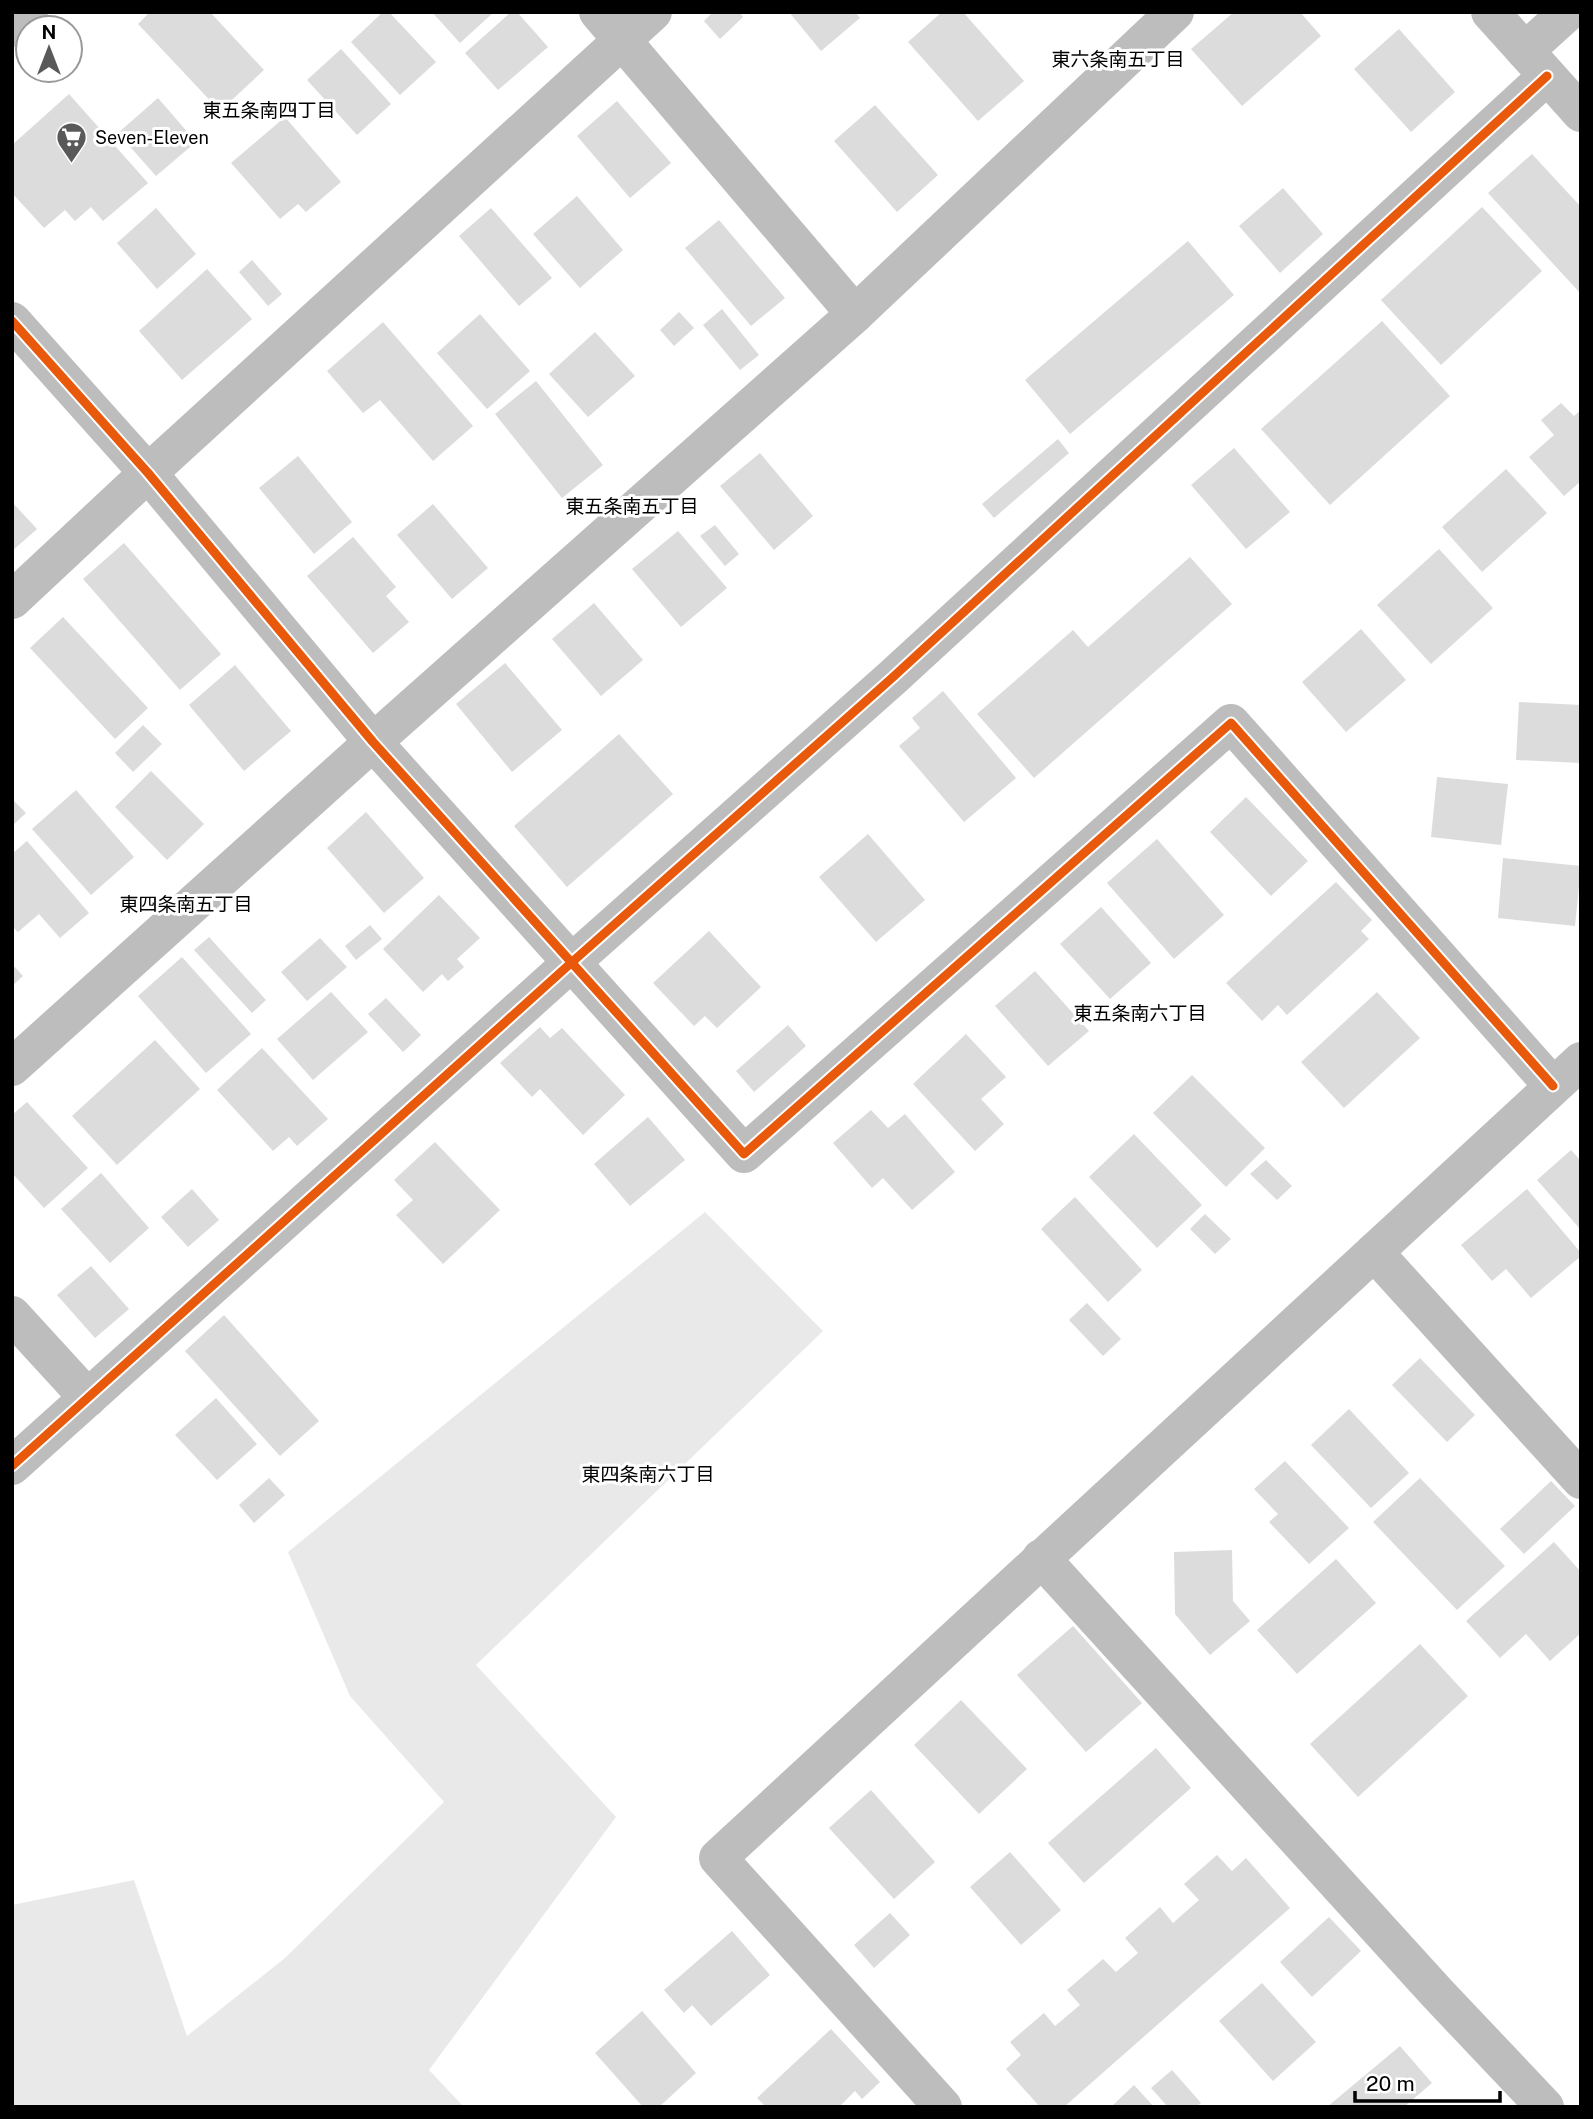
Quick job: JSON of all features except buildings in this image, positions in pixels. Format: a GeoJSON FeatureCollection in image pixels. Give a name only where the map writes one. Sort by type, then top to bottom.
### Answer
{"type":"FeatureCollection","features":[{"type":"Feature","properties":{"kind":"street"},"geometry":{"type":"LineString","coordinates":[[12,28],[29,12]]}},
{"type":"Feature","properties":{"kind":"street"},"geometry":{"type":"LineString","coordinates":[[12,600],[148,473],[610,26],[653,12]]}},
{"type":"Feature","properties":{"kind":"street"},"geometry":{"type":"LineString","coordinates":[[12,1067],[855,314],[1175,12]]}},
{"type":"Feature","properties":{"kind":"street"},"geometry":{"type":"LineString","coordinates":[[1490,12],[1581,113]]}},
{"type":"Feature","properties":{"kind":"street"},"geometry":{"type":"LineString","coordinates":[[12,1466],[892,678],[1536,63],[1568,12]]}},
{"type":"Feature","properties":{"kind":"street"},"geometry":{"type":"LineString","coordinates":[[610,26],[855,314]]}},
{"type":"Feature","properties":{"kind":"street"},"geometry":{"type":"LineString","coordinates":[[12,321],[148,473],[373,742],[744,1154],[1231,723],[1553,1086]]}},
{"type":"Feature","properties":{"kind":"street"},"geometry":{"type":"LineString","coordinates":[[943,2107],[718,1858],[1581,1061]]}},
{"type":"Feature","properties":{"kind":"street"},"geometry":{"type":"LineString","coordinates":[[1374,1252],[1581,1480]]}},
{"type":"Feature","properties":{"kind":"street"},"geometry":{"type":"LineString","coordinates":[[12,1315],[88,1398]]}},
{"type":"Feature","properties":{"kind":"street"},"geometry":{"type":"LineString","coordinates":[[1041,1558],[1438,1994],[1545,2107]]}},
{"type":"Feature","properties":{"kind":"shaded area"},"geometry":{"type":"Polygon","coordinates":[[[705,1212],[823,1331],[476,1665],[616,1817],[429,2070],[464,2107],[12,2107],[12,1905],[134,1880],[187,2036],[285,1958],[444,1802],[350,1696],[288,1552],[705,1212]]]}},
{"type":"Feature","properties":{"kind":"cycle path"},"geometry":{"type":"LineString","coordinates":[[12,1466],[892,678],[1547,76]]}},
{"type":"Feature","properties":{"kind":"cycle path"},"geometry":{"type":"LineString","coordinates":[[12,321],[148,473],[373,742],[744,1154],[1231,723],[1553,1086]]}},
{"type":"Feature","properties":{"kind":"place","name":"Seven-Eleven"},"geometry":{"type":"Point","coordinates":[72,164]}},
{"type":"Feature","properties":{"kind":"district","name":"東六条南五丁目"},"geometry":{"type":"Point","coordinates":[1118,59]}},
{"type":"Feature","properties":{"kind":"district","name":"東五条南四丁目"},"geometry":{"type":"Point","coordinates":[269,110]}},
{"type":"Feature","properties":{"kind":"district","name":"東五条南五丁目"},"geometry":{"type":"Point","coordinates":[632,506]}},
{"type":"Feature","properties":{"kind":"district","name":"東四条南五丁目"},"geometry":{"type":"Point","coordinates":[186,904]}},
{"type":"Feature","properties":{"kind":"district","name":"東五条南六丁目"},"geometry":{"type":"Point","coordinates":[1140,1013]}},
{"type":"Feature","properties":{"kind":"district","name":"東四条南六丁目"},"geometry":{"type":"Point","coordinates":[648,1474]}}]}
